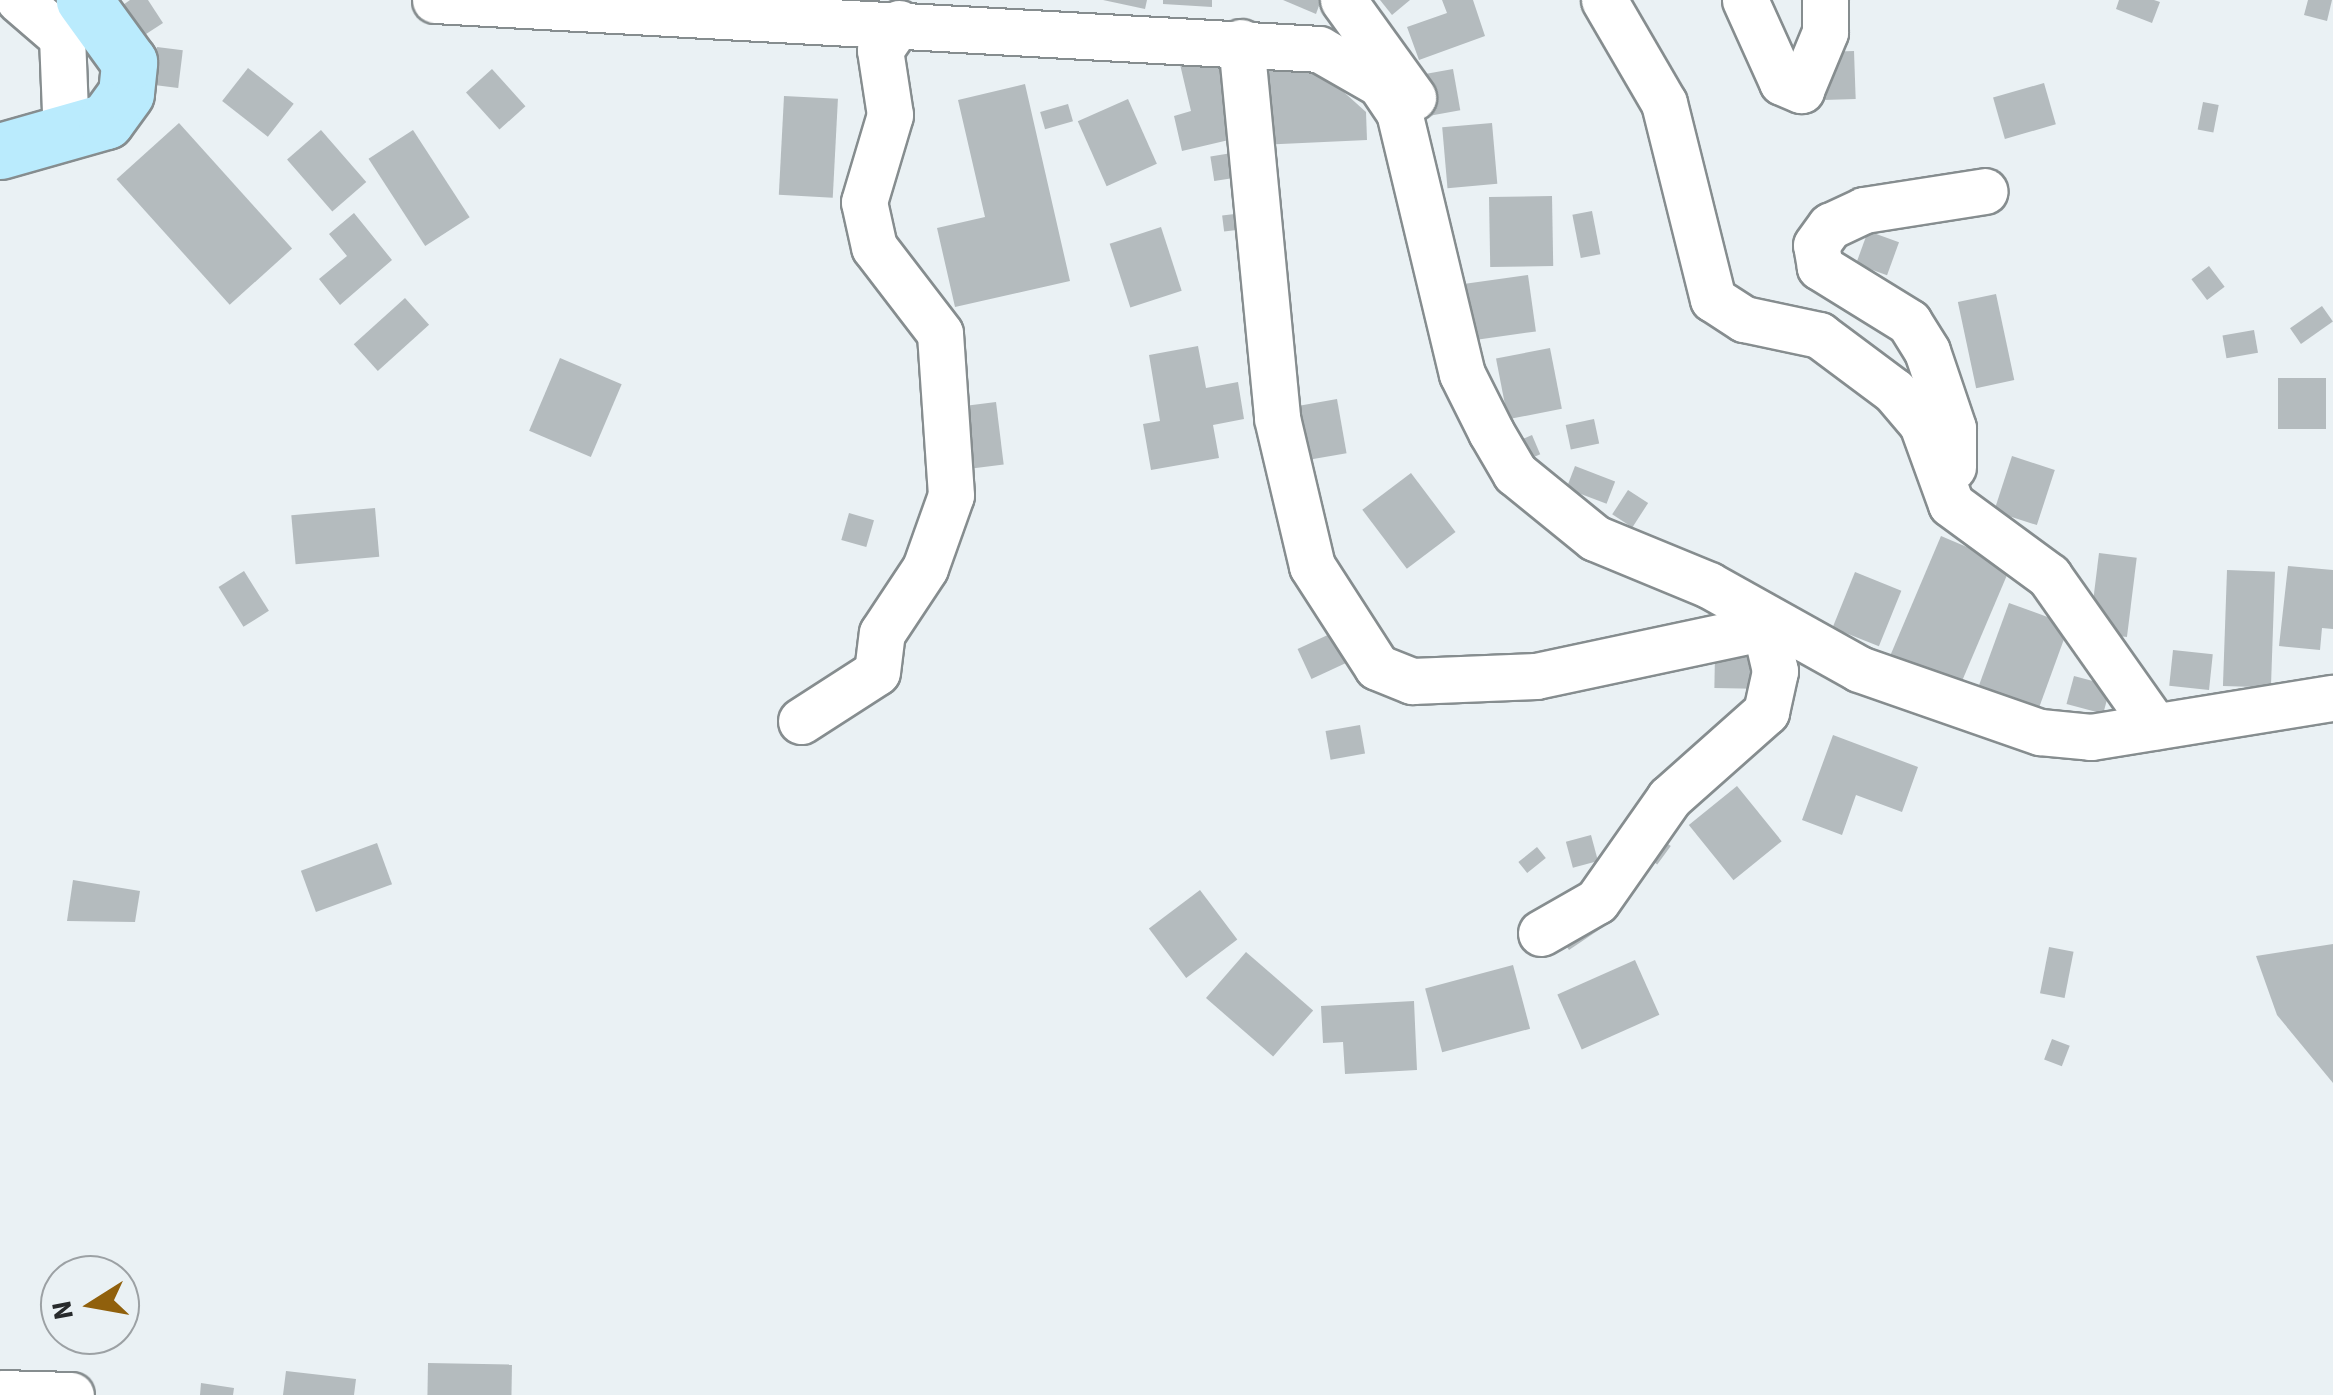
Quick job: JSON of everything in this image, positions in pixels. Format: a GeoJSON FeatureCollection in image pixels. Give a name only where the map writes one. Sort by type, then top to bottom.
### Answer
{"type":"FeatureCollection","features":[{"type":"Feature","properties":{"kind":"main road"},"geometry":{"type":"LineString","coordinates":[[0,150],[82,132],[106,122],[126,93],[128,62],[84,0]]}},
{"type":"Feature","properties":{"kind":"street"},"geometry":{"type":"LineString","coordinates":[[19,0],[62,36],[65,112],[82,132]]}},
{"type":"Feature","properties":{"kind":"street"},"geometry":{"type":"LineString","coordinates":[[435,0],[1319,49],[1380,84],[1408,133]]}},
{"type":"Feature","properties":{"kind":"street"},"geometry":{"type":"LineString","coordinates":[[1319,49],[1342,0],[1406,77],[1408,133],[1462,374],[1515,472],[1596,538],[1876,676],[2040,732],[2090,737],[2333,698]]}},
{"type":"Feature","properties":{"kind":"street"},"geometry":{"type":"LineString","coordinates":[[1604,0],[1664,103],[1712,300],[1744,319],[1819,335],[1894,391],[1922,424],[1951,504],[2049,576],[2155,726]]}},
{"type":"Feature","properties":{"kind":"street"},"geometry":{"type":"LineString","coordinates":[[1745,0],[1782,82],[1801,90],[1825,32],[1825,0]]}},
{"type":"Feature","properties":{"kind":"street"},"geometry":{"type":"LineString","coordinates":[[801,722],[877,672],[882,632],[925,568],[951,495],[940,333],[874,248],[864,202],[890,115],[880,50],[899,23]]}},
{"type":"Feature","properties":{"kind":"street"},"geometry":{"type":"LineString","coordinates":[[1241,42],[1278,418],[1312,566],[1377,666],[1412,680],[1536,676],[1770,626]]}},
{"type":"Feature","properties":{"kind":"street"},"geometry":{"type":"LineString","coordinates":[[1951,504],[1953,428],[1927,351],[1909,322],[1820,267],[1816,245],[1830,226],[1864,210],[1985,190]]}},
{"type":"Feature","properties":{"kind":"street"},"geometry":{"type":"LineString","coordinates":[[1541,933],[1597,901],[1669,798],[1766,712],[1775,671],[1770,626]]}},
{"type":"Feature","properties":{"kind":"street"},"geometry":{"type":"LineString","coordinates":[[0,1392],[71,1395]]}},
{"type":"Feature","properties":{"kind":"building"},"geometry":{"type":"Polygon","coordinates":[[[130,0],[148,0],[163,23],[143,36],[123,5],[130,0]]]}},
{"type":"Feature","properties":{"kind":"building"},"geometry":{"type":"Polygon","coordinates":[[[1103,0],[1147,0],[1145,9],[1103,0]]]}},
{"type":"Feature","properties":{"kind":"building"},"geometry":{"type":"Polygon","coordinates":[[[1163,0],[1212,0],[1212,7],[1163,4],[1163,0]]]}},
{"type":"Feature","properties":{"kind":"building"},"geometry":{"type":"Polygon","coordinates":[[[1283,0],[1321,0],[1316,14],[1283,0]]]}},
{"type":"Feature","properties":{"kind":"building"},"geometry":{"type":"Polygon","coordinates":[[[1380,0],[1410,0],[1392,15],[1380,0]]]}},
{"type":"Feature","properties":{"kind":"building"},"geometry":{"type":"Polygon","coordinates":[[[1442,0],[1473,0],[1485,36],[1419,60],[1407,27],[1447,13],[1442,0]]]}},
{"type":"Feature","properties":{"kind":"building"},"geometry":{"type":"Polygon","coordinates":[[[2119,0],[2160,2],[2152,23],[2116,9],[2119,0]]]}},
{"type":"Feature","properties":{"kind":"building"},"geometry":{"type":"Polygon","coordinates":[[[2308,0],[2332,0],[2327,21],[2304,15],[2308,0]]]}},
{"type":"Feature","properties":{"kind":"building"},"geometry":{"type":"Polygon","coordinates":[[[157,47],[183,50],[178,88],[152,85],[157,47]]]}},
{"type":"Feature","properties":{"kind":"building"},"geometry":{"type":"Polygon","coordinates":[[[1224,49],[1233,139],[1182,151],[1174,116],[1191,111],[1179,60],[1224,49]]]}},
{"type":"Feature","properties":{"kind":"building"},"geometry":{"type":"Polygon","coordinates":[[[1854,51],[1856,99],[1824,100],[1822,52],[1854,51]]]}},
{"type":"Feature","properties":{"kind":"building"},"geometry":{"type":"Polygon","coordinates":[[[1307,59],[1366,112],[1367,140],[1261,145],[1256,61],[1307,59]]]}},
{"type":"Feature","properties":{"kind":"building"},"geometry":{"type":"Polygon","coordinates":[[[248,68],[294,104],[268,137],[222,101],[248,68]]]}},
{"type":"Feature","properties":{"kind":"building"},"geometry":{"type":"Polygon","coordinates":[[[492,69],[525,106],[499,130],[466,92],[492,69]]]}},
{"type":"Feature","properties":{"kind":"building"},"geometry":{"type":"Polygon","coordinates":[[[1453,69],[1460,110],[1430,116],[1422,74],[1453,69]]]}},
{"type":"Feature","properties":{"kind":"building"},"geometry":{"type":"Polygon","coordinates":[[[2044,83],[2056,124],[2005,139],[1993,98],[2044,83]]]}},
{"type":"Feature","properties":{"kind":"building"},"geometry":{"type":"Polygon","coordinates":[[[1025,84],[1070,281],[955,307],[937,228],[985,217],[958,100],[1025,84]]]}},
{"type":"Feature","properties":{"kind":"building"},"geometry":{"type":"Polygon","coordinates":[[[784,96],[838,99],[833,198],[779,195],[784,96]]]}},
{"type":"Feature","properties":{"kind":"building"},"geometry":{"type":"Polygon","coordinates":[[[1128,99],[1157,164],[1107,186],[1078,121],[1128,99]]]}},
{"type":"Feature","properties":{"kind":"building"},"geometry":{"type":"Polygon","coordinates":[[[2203,102],[2219,105],[2213,133],[2198,129],[2203,102]]]}},
{"type":"Feature","properties":{"kind":"building"},"geometry":{"type":"Polygon","coordinates":[[[1068,104],[1073,121],[1045,129],[1040,112],[1068,104]]]}},
{"type":"Feature","properties":{"kind":"building"},"geometry":{"type":"Polygon","coordinates":[[[179,123],[292,249],[230,305],[117,179],[179,123]]]}},
{"type":"Feature","properties":{"kind":"building"},"geometry":{"type":"Polygon","coordinates":[[[1492,123],[1497,184],[1448,188],[1442,127],[1492,123]]]}},
{"type":"Feature","properties":{"kind":"building"},"geometry":{"type":"Polygon","coordinates":[[[321,130],[366,182],[332,212],[287,160],[321,130]]]}},
{"type":"Feature","properties":{"kind":"building"},"geometry":{"type":"Polygon","coordinates":[[[413,130],[470,217],[425,246],[369,159],[413,130]]]}},
{"type":"Feature","properties":{"kind":"building"},"geometry":{"type":"Polygon","coordinates":[[[1238,152],[1242,177],[1214,181],[1210,156],[1238,152]]]}},
{"type":"Feature","properties":{"kind":"building"},"geometry":{"type":"Polygon","coordinates":[[[1552,196],[1553,266],[1490,267],[1489,197],[1552,196]]]}},
{"type":"Feature","properties":{"kind":"building"},"geometry":{"type":"Polygon","coordinates":[[[1592,211],[1600,254],[1581,258],[1572,215],[1592,211]]]}},
{"type":"Feature","properties":{"kind":"building"},"geometry":{"type":"Polygon","coordinates":[[[354,213],[392,260],[340,305],[319,279],[347,256],[329,234],[354,213]]]}},
{"type":"Feature","properties":{"kind":"building"},"geometry":{"type":"Polygon","coordinates":[[[1243,213],[1245,229],[1224,231],[1222,216],[1243,213]]]}},
{"type":"Feature","properties":{"kind":"building"},"geometry":{"type":"Polygon","coordinates":[[[1161,227],[1182,291],[1130,307],[1110,244],[1161,227]]]}},
{"type":"Feature","properties":{"kind":"building"},"geometry":{"type":"Polygon","coordinates":[[[1868,231],[1899,242],[1887,275],[1856,264],[1868,231]]]}},
{"type":"Feature","properties":{"kind":"building"},"geometry":{"type":"Polygon","coordinates":[[[2209,266],[2225,287],[2207,300],[2191,279],[2209,266]]]}},
{"type":"Feature","properties":{"kind":"building"},"geometry":{"type":"Polygon","coordinates":[[[1528,275],[1536,331],[1472,340],[1464,284],[1528,275]]]}},
{"type":"Feature","properties":{"kind":"building"},"geometry":{"type":"Polygon","coordinates":[[[1996,294],[2014,380],[1976,388],[1958,302],[1996,294]]]}},
{"type":"Feature","properties":{"kind":"building"},"geometry":{"type":"Polygon","coordinates":[[[405,298],[429,325],[378,371],[354,344],[405,298]]]}},
{"type":"Feature","properties":{"kind":"building"},"geometry":{"type":"Polygon","coordinates":[[[2322,306],[2333,322],[2301,344],[2290,328],[2322,306]]]}},
{"type":"Feature","properties":{"kind":"building"},"geometry":{"type":"Polygon","coordinates":[[[2254,330],[2258,353],[2226,358],[2222,336],[2254,330]]]}},
{"type":"Feature","properties":{"kind":"building"},"geometry":{"type":"Polygon","coordinates":[[[1198,346],[1206,388],[1238,382],[1244,419],[1213,425],[1219,458],[1151,470],[1143,424],[1160,421],[1149,355],[1198,346]]]}},
{"type":"Feature","properties":{"kind":"building"},"geometry":{"type":"Polygon","coordinates":[[[1550,348],[1562,409],[1508,419],[1496,358],[1550,348]]]}},
{"type":"Feature","properties":{"kind":"building"},"geometry":{"type":"Polygon","coordinates":[[[560,358],[622,384],[591,457],[529,431],[560,358]]]}},
{"type":"Feature","properties":{"kind":"building"},"geometry":{"type":"Polygon","coordinates":[[[2278,378],[2326,378],[2326,429],[2278,429],[2278,378]]]}},
{"type":"Feature","properties":{"kind":"building"},"geometry":{"type":"Polygon","coordinates":[[[1337,399],[1347,453],[1303,461],[1294,407],[1337,399]]]}},
{"type":"Feature","properties":{"kind":"building"},"geometry":{"type":"Polygon","coordinates":[[[996,402],[1004,465],[968,469],[960,406],[996,402]]]}},
{"type":"Feature","properties":{"kind":"building"},"geometry":{"type":"Polygon","coordinates":[[[1594,419],[1599,443],[1571,449],[1566,425],[1594,419]]]}},
{"type":"Feature","properties":{"kind":"building"},"geometry":{"type":"Polygon","coordinates":[[[1532,435],[1540,454],[1528,459],[1520,440],[1532,435]]]}},
{"type":"Feature","properties":{"kind":"building"},"geometry":{"type":"Polygon","coordinates":[[[2012,456],[2055,470],[2037,525],[1994,511],[2012,456]]]}},
{"type":"Feature","properties":{"kind":"building"},"geometry":{"type":"Polygon","coordinates":[[[1575,466],[1615,481],[1607,504],[1566,488],[1575,466]]]}},
{"type":"Feature","properties":{"kind":"building"},"geometry":{"type":"Polygon","coordinates":[[[1411,473],[1456,532],[1407,569],[1362,510],[1411,473]]]}},
{"type":"Feature","properties":{"kind":"building"},"geometry":{"type":"Polygon","coordinates":[[[1628,490],[1648,503],[1632,527],[1612,514],[1628,490]]]}},
{"type":"Feature","properties":{"kind":"building"},"geometry":{"type":"Polygon","coordinates":[[[375,508],[379,557],[296,564],[291,515],[375,508]]]}},
{"type":"Feature","properties":{"kind":"building"},"geometry":{"type":"Polygon","coordinates":[[[849,513],[874,520],[866,547],[841,540],[849,513]]]}},
{"type":"Feature","properties":{"kind":"building"},"geometry":{"type":"Polygon","coordinates":[[[1941,536],[2011,566],[1959,687],[1889,658],[1941,536]]]}},
{"type":"Feature","properties":{"kind":"building"},"geometry":{"type":"Polygon","coordinates":[[[2099,553],[2137,558],[2127,637],[2089,632],[2099,553]]]}},
{"type":"Feature","properties":{"kind":"building"},"geometry":{"type":"Polygon","coordinates":[[[2288,566],[2333,570],[2333,629],[2322,628],[2320,650],[2279,646],[2288,566]]]}},
{"type":"Feature","properties":{"kind":"building"},"geometry":{"type":"Polygon","coordinates":[[[2227,570],[2275,572],[2271,688],[2223,686],[2227,570]]]}},
{"type":"Feature","properties":{"kind":"building"},"geometry":{"type":"Polygon","coordinates":[[[244,571],[269,611],[243,627],[219,587],[244,571]]]}},
{"type":"Feature","properties":{"kind":"building"},"geometry":{"type":"Polygon","coordinates":[[[1855,572],[1901,591],[1879,646],[1833,628],[1855,572]]]}},
{"type":"Feature","properties":{"kind":"building"},"geometry":{"type":"Polygon","coordinates":[[[2009,603],[2069,625],[2038,709],[1978,688],[2009,603]]]}},
{"type":"Feature","properties":{"kind":"building"},"geometry":{"type":"Polygon","coordinates":[[[1332,633],[1346,663],[1312,679],[1298,649],[1332,633]]]}},
{"type":"Feature","properties":{"kind":"building"},"geometry":{"type":"Polygon","coordinates":[[[2173,650],[2213,654],[2209,690],[2169,686],[2173,650]]]}},
{"type":"Feature","properties":{"kind":"building"},"geometry":{"type":"Polygon","coordinates":[[[1715,653],[1754,654],[1753,689],[1714,688],[1715,653]]]}},
{"type":"Feature","properties":{"kind":"building"},"geometry":{"type":"Polygon","coordinates":[[[2074,676],[2111,686],[2103,714],[2066,704],[2074,676]]]}},
{"type":"Feature","properties":{"kind":"building"},"geometry":{"type":"Polygon","coordinates":[[[1360,725],[1365,754],[1331,760],[1326,731],[1360,725]]]}},
{"type":"Feature","properties":{"kind":"building"},"geometry":{"type":"Polygon","coordinates":[[[1833,735],[1918,767],[1902,812],[1856,795],[1842,835],[1802,820],[1833,735]]]}},
{"type":"Feature","properties":{"kind":"building"},"geometry":{"type":"Polygon","coordinates":[[[1737,786],[1782,841],[1733,880],[1689,825],[1737,786]]]}},
{"type":"Feature","properties":{"kind":"building"},"geometry":{"type":"Polygon","coordinates":[[[1591,835],[1598,861],[1573,868],[1566,842],[1591,835]]]}},
{"type":"Feature","properties":{"kind":"building"},"geometry":{"type":"Polygon","coordinates":[[[1657,836],[1671,846],[1657,865],[1643,855],[1657,836]]]}},
{"type":"Feature","properties":{"kind":"building"},"geometry":{"type":"Polygon","coordinates":[[[377,843],[392,884],[316,912],[301,871],[377,843]]]}},
{"type":"Feature","properties":{"kind":"building"},"geometry":{"type":"Polygon","coordinates":[[[1537,847],[1546,858],[1527,873],[1518,862],[1537,847]]]}},
{"type":"Feature","properties":{"kind":"building"},"geometry":{"type":"Polygon","coordinates":[[[73,880],[140,891],[135,922],[67,921],[73,880]]]}},
{"type":"Feature","properties":{"kind":"building"},"geometry":{"type":"Polygon","coordinates":[[[1200,890],[1237,940],[1186,978],[1149,929],[1200,890]]]}},
{"type":"Feature","properties":{"kind":"building"},"geometry":{"type":"Polygon","coordinates":[[[1596,915],[1604,927],[1569,950],[1561,938],[1596,915]]]}},
{"type":"Feature","properties":{"kind":"building"},"geometry":{"type":"Polygon","coordinates":[[[2333,944],[2333,1083],[2277,1015],[2256,956],[2333,944]]]}},
{"type":"Feature","properties":{"kind":"building"},"geometry":{"type":"Polygon","coordinates":[[[2049,947],[2074,952],[2065,998],[2040,993],[2049,947]]]}},
{"type":"Feature","properties":{"kind":"building"},"geometry":{"type":"Polygon","coordinates":[[[1246,952],[1313,1010],[1273,1056],[1206,998],[1246,952]]]}},
{"type":"Feature","properties":{"kind":"building"},"geometry":{"type":"Polygon","coordinates":[[[1635,960],[1659,1015],[1582,1049],[1557,995],[1635,960]]]}},
{"type":"Feature","properties":{"kind":"building"},"geometry":{"type":"Polygon","coordinates":[[[1513,965],[1530,1029],[1442,1052],[1425,989],[1513,965]]]}},
{"type":"Feature","properties":{"kind":"building"},"geometry":{"type":"Polygon","coordinates":[[[1414,1001],[1417,1070],[1345,1074],[1343,1042],[1323,1043],[1321,1006],[1414,1001]]]}},
{"type":"Feature","properties":{"kind":"building"},"geometry":{"type":"Polygon","coordinates":[[[2052,1039],[2070,1046],[2062,1066],[2044,1060],[2052,1039]]]}},
{"type":"Feature","properties":{"kind":"building"},"geometry":{"type":"Polygon","coordinates":[[[428,1363],[512,1364],[511,1395],[427,1395],[428,1363]]]}},
{"type":"Feature","properties":{"kind":"building"},"geometry":{"type":"Polygon","coordinates":[[[286,1371],[356,1379],[354,1395],[283,1395],[286,1371]]]}},
{"type":"Feature","properties":{"kind":"building"},"geometry":{"type":"Polygon","coordinates":[[[201,1383],[234,1388],[233,1395],[200,1395],[201,1383]]]}}]}
